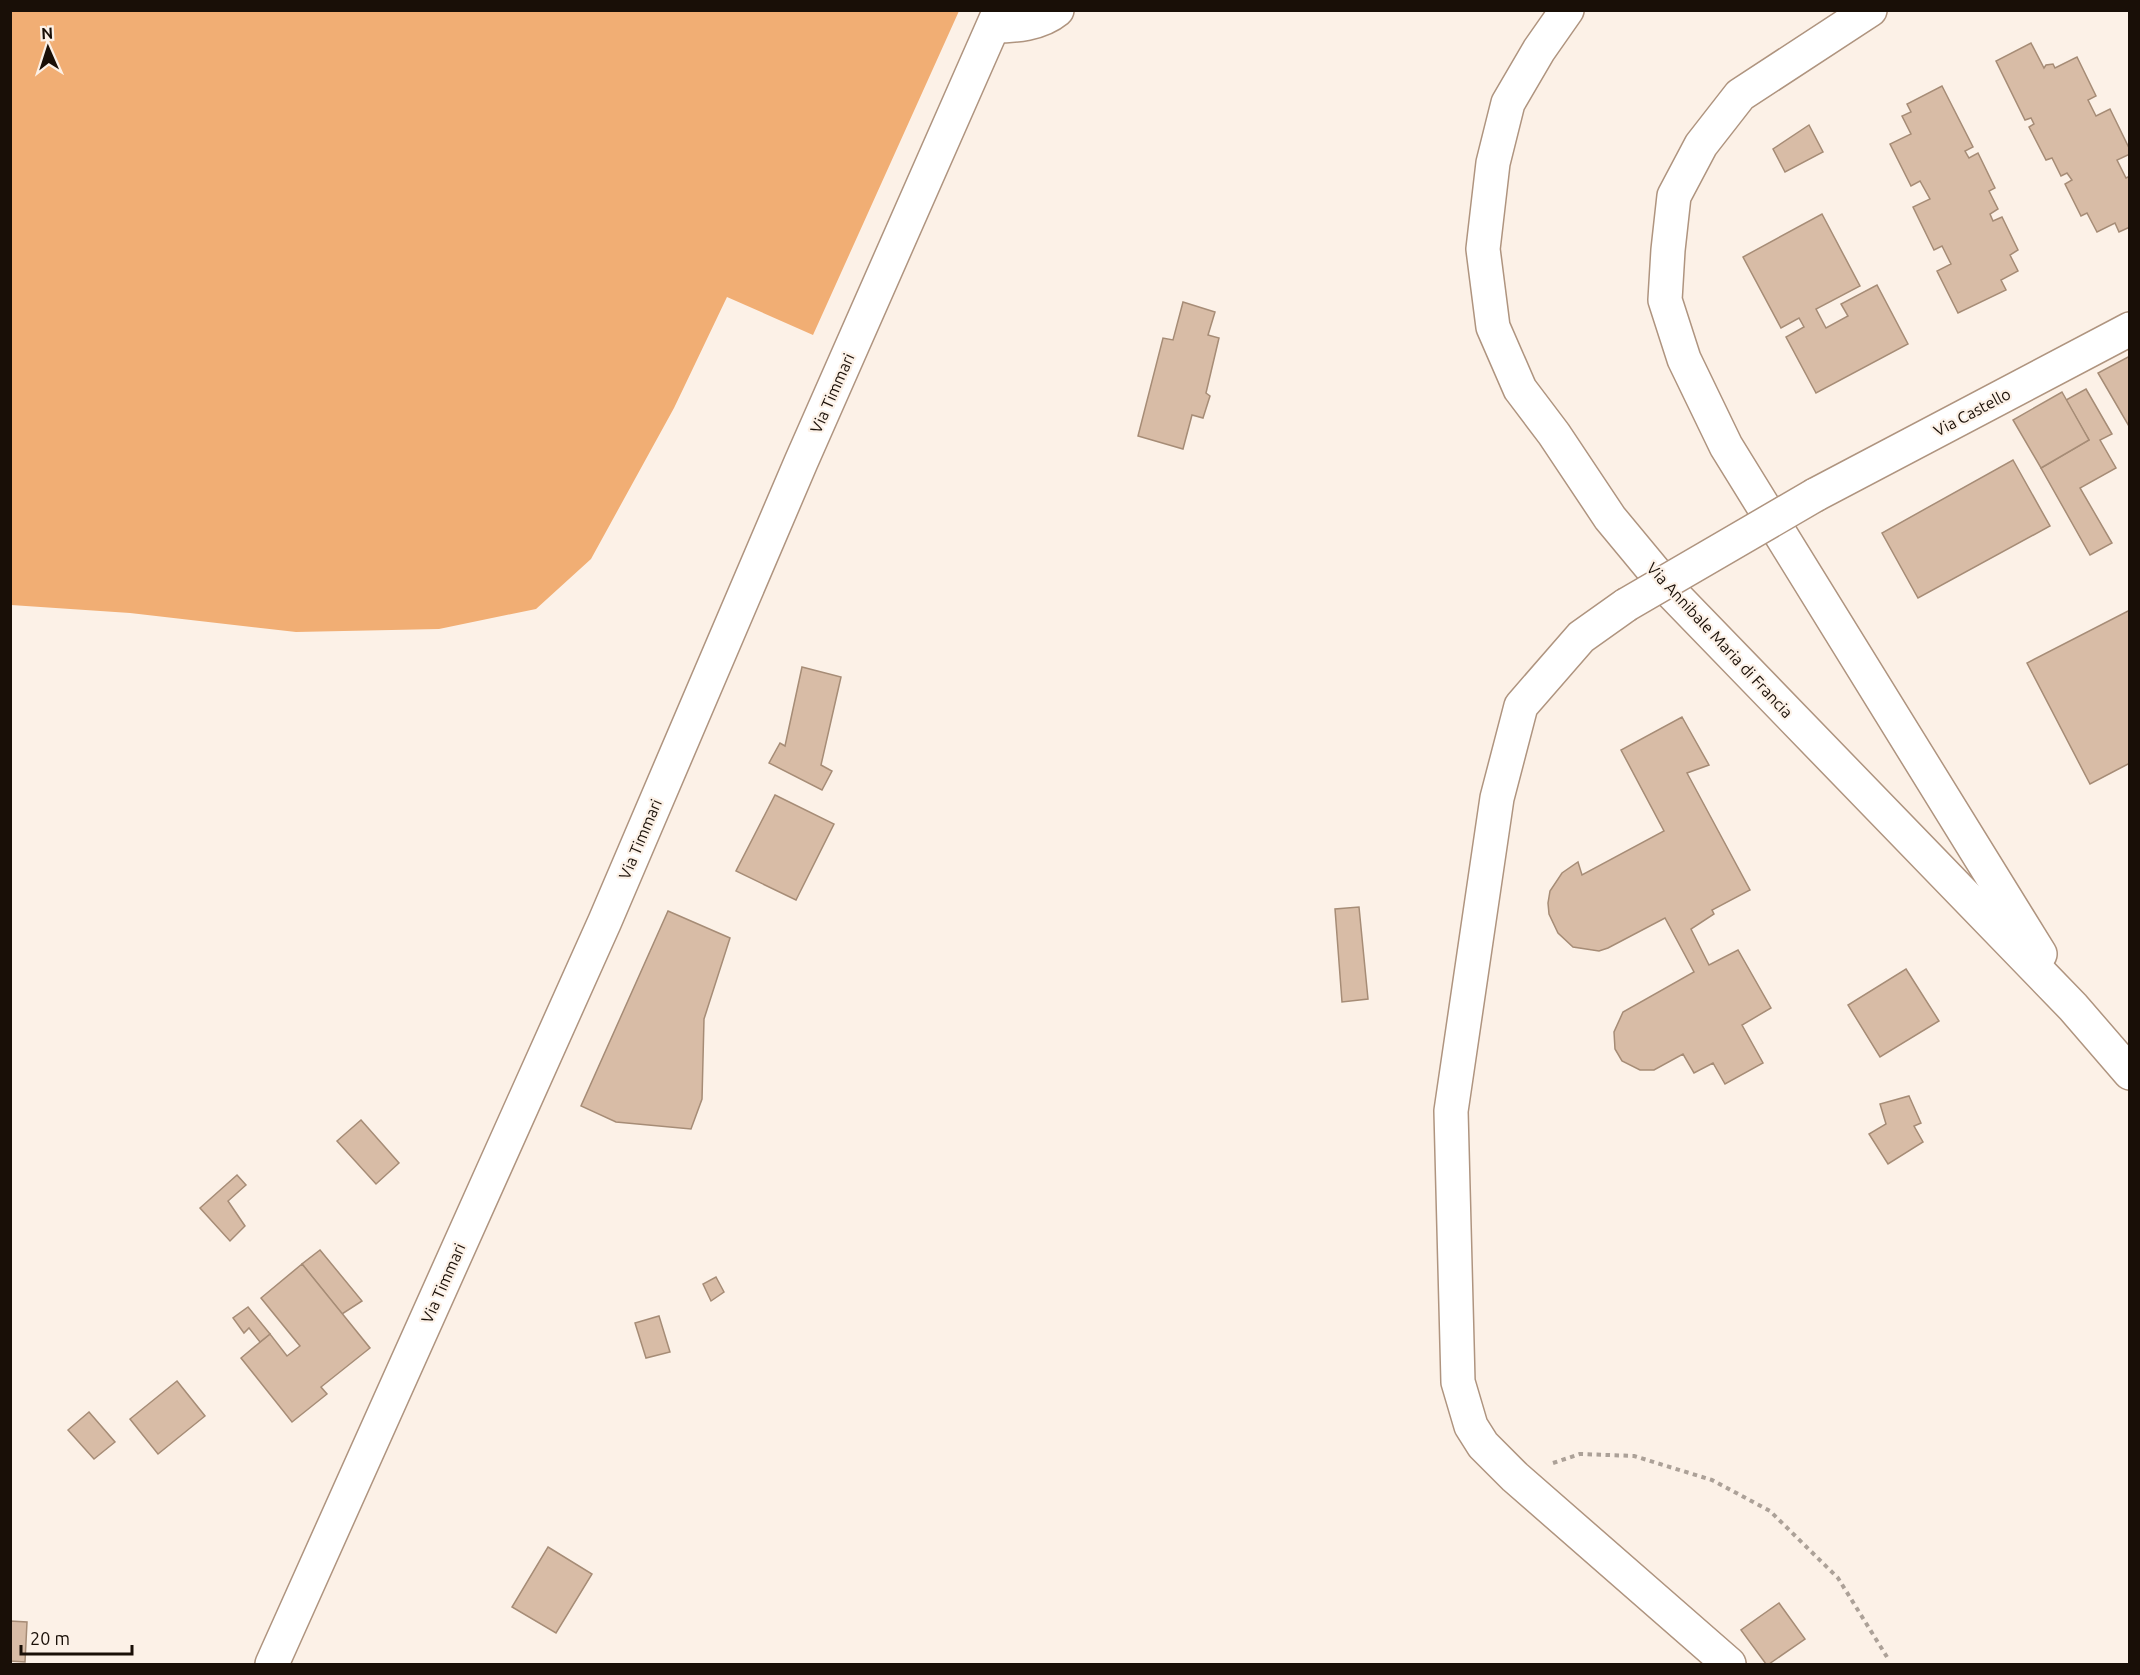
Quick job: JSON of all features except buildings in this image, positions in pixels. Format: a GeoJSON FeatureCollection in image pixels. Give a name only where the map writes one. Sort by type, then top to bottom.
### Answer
{"type":"FeatureCollection","features":[{"type":"Feature","properties":{"kind":"main road"},"geometry":{"type":"LineString","coordinates":[[997,18],[1013,26],[1048,17],[1057,10]]}},
{"type":"Feature","properties":{"kind":"main road","name":"Via Annibale Maria di Francia"},"geometry":{"type":"LineString","coordinates":[[1567,10],[1539,50],[1508,103],[1493,163],[1484,249],[1493,327],[1520,389],[1554,434],[1610,518],[1673,594],[2073,1007],[2130,1073]]}},
{"type":"Feature","properties":{"kind":"main road","name":"Via Annibale Maria di Francia"},"geometry":{"type":"LineString","coordinates":[[1870,10],[1740,95],[1701,146],[1674,196],[1665,300],[1684,358],[1726,446],[2073,1007]]}},
{"type":"Feature","properties":{"kind":"main road","name":"Via Timmari"},"geometry":{"type":"LineString","coordinates":[[272,1665],[600,932],[801,462],[997,18]]}},
{"type":"Feature","properties":{"kind":"main road","name":"Via Castello"},"geometry":{"type":"LineString","coordinates":[[1729,1665],[1515,1477],[1483,1445],[1471,1425],[1458,1382],[1451,1111],[1497,798],[1521,706],[1581,636],[1626,605],[1815,495],[2130,329]]}},
{"type":"Feature","properties":{"kind":"path"},"geometry":{"type":"LineString","coordinates":[[1515,1477],[1580,1454],[1634,1456],[1712,1479],[1770,1511],[1838,1578],[1887,1657]]}},
{"type":"Feature","properties":{"kind":"shaded area"},"geometry":{"type":"Polygon","coordinates":[[[10,11],[959,11],[813,335],[727,297],[674,408],[591,559],[536,609],[439,629],[296,632],[130,613],[11,605],[10,11]]]}}]}
